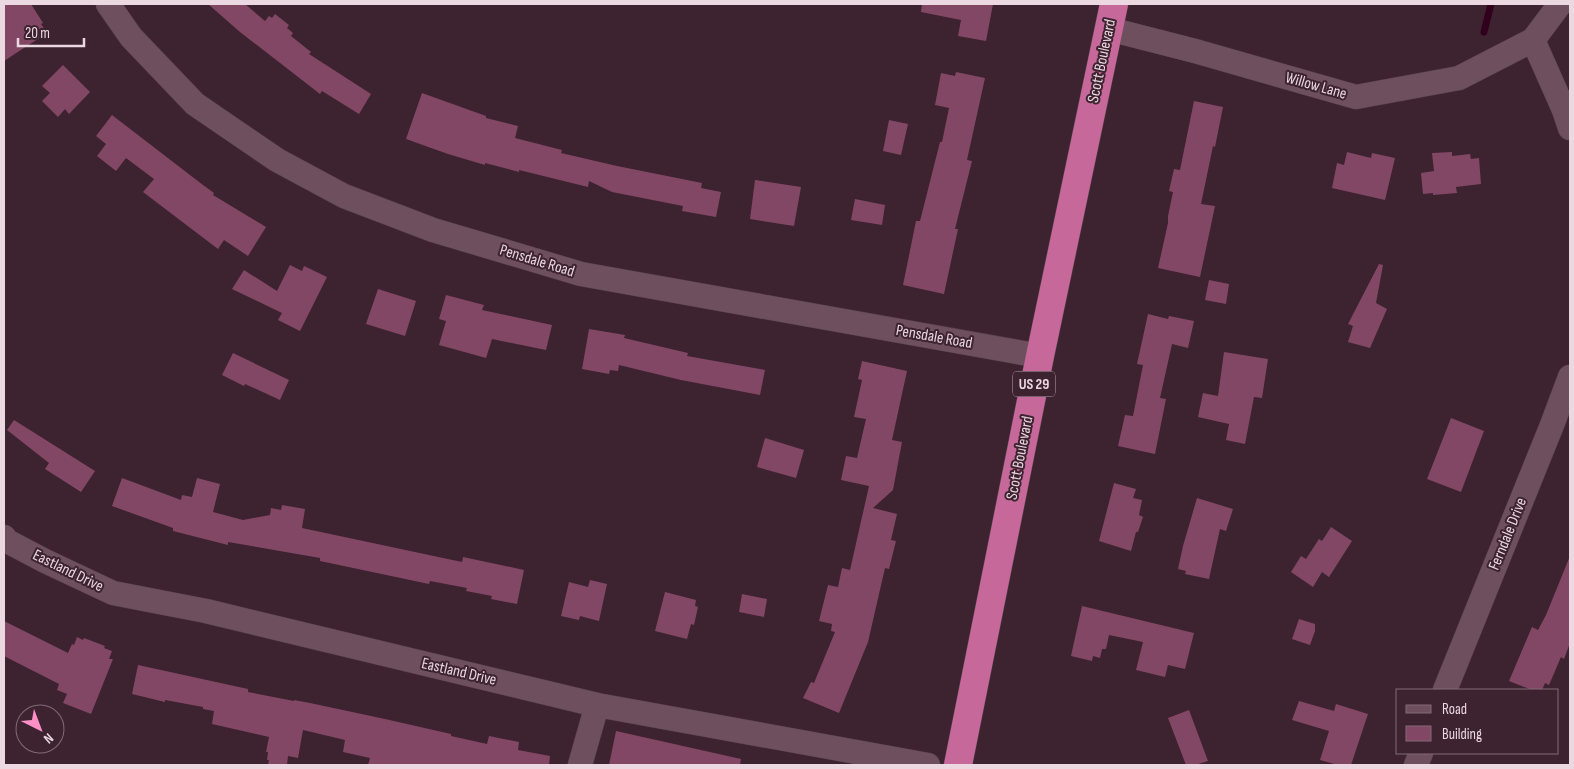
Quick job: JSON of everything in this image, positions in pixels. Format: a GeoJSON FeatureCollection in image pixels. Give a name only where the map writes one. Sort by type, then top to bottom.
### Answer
{"type":"FeatureCollection","features":[{"type":"Feature","properties":{"kind":"highway","name":"Scott Boulevard"},"geometry":{"type":"LineString","coordinates":[[958,765],[1040,356],[1112,16]]}},
{"type":"Feature","properties":{"kind":"street","name":"Pensdale Road"},"geometry":{"type":"LineString","coordinates":[[108,4],[131,37],[195,104],[276,160],[353,200],[433,230],[581,274],[1040,356]]}},
{"type":"Feature","properties":{"kind":"street","name":"Willow Lane"},"geometry":{"type":"LineString","coordinates":[[1112,16],[1196,51],[1356,97],[1459,78],[1533,40],[1560,4]]}},
{"type":"Feature","properties":{"kind":"street"},"geometry":{"type":"LineString","coordinates":[[1533,40],[1570,128]]}},
{"type":"Feature","properties":{"kind":"street","name":"Ferndale Drive"},"geometry":{"type":"LineString","coordinates":[[1445,689],[1570,377]]}},
{"type":"Feature","properties":{"kind":"street","name":"Eastland Drive"},"geometry":{"type":"LineString","coordinates":[[4,537],[7,541],[45,561],[113,593],[206,611],[597,705],[928,765]]}},
{"type":"Feature","properties":{"kind":"street"},"geometry":{"type":"LineString","coordinates":[[580,765],[597,705]]}},
{"type":"Feature","properties":{"kind":"building"},"geometry":{"type":"Polygon","coordinates":[[[4,4],[31,4],[47,33],[4,61],[4,4]]]}},
{"type":"Feature","properties":{"kind":"building"},"geometry":{"type":"Polygon","coordinates":[[[208,4],[245,4],[265,21],[269,16],[272,18],[275,14],[289,25],[287,28],[293,33],[291,36],[311,52],[309,54],[371,94],[359,114],[322,91],[320,94],[240,32],[208,4]]]}},
{"type":"Feature","properties":{"kind":"building"},"geometry":{"type":"Polygon","coordinates":[[[922,4],[993,4],[986,41],[958,36],[961,20],[921,12],[922,4]]]}},
{"type":"Feature","properties":{"kind":"building"},"geometry":{"type":"Polygon","coordinates":[[[63,65],[90,92],[69,114],[65,109],[58,117],[42,101],[50,93],[42,86],[63,65]]]}},
{"type":"Feature","properties":{"kind":"building"},"geometry":{"type":"Polygon","coordinates":[[[956,72],[985,78],[967,160],[972,161],[955,229],[958,229],[944,294],[903,285],[916,221],[920,221],[940,142],[942,142],[949,108],[935,105],[941,73],[955,76],[956,72]]]}},
{"type":"Feature","properties":{"kind":"building"},"geometry":{"type":"Polygon","coordinates":[[[422,93],[486,116],[486,118],[518,126],[515,138],[562,150],[561,153],[702,183],[701,188],[721,192],[716,217],[682,211],[683,206],[612,192],[589,181],[588,187],[519,170],[519,172],[485,163],[485,165],[406,139],[422,93]]]}},
{"type":"Feature","properties":{"kind":"building"},"geometry":{"type":"Polygon","coordinates":[[[1194,101],[1223,107],[1201,204],[1215,206],[1200,277],[1158,268],[1173,192],[1169,191],[1174,169],[1180,170],[1194,101]]]}},
{"type":"Feature","properties":{"kind":"building"},"geometry":{"type":"Polygon","coordinates":[[[112,115],[214,193],[213,195],[266,227],[248,256],[224,240],[218,249],[143,192],[154,179],[126,158],[116,171],[97,156],[106,144],[96,136],[112,115]]]}},
{"type":"Feature","properties":{"kind":"building"},"geometry":{"type":"Polygon","coordinates":[[[889,120],[908,124],[901,155],[883,151],[889,120]]]}},
{"type":"Feature","properties":{"kind":"building"},"geometry":{"type":"Polygon","coordinates":[[[1347,152],[1371,158],[1372,153],[1395,158],[1385,200],[1332,188],[1337,163],[1344,165],[1347,152]]]}},
{"type":"Feature","properties":{"kind":"building"},"geometry":{"type":"Polygon","coordinates":[[[1452,152],[1452,156],[1470,154],[1471,159],[1479,158],[1481,184],[1456,187],[1457,193],[1423,194],[1421,173],[1434,171],[1432,153],[1452,152]]]}},
{"type":"Feature","properties":{"kind":"building"},"geometry":{"type":"Polygon","coordinates":[[[755,180],[801,187],[794,226],[750,219],[755,180]]]}},
{"type":"Feature","properties":{"kind":"building"},"geometry":{"type":"Polygon","coordinates":[[[855,199],[885,205],[882,225],[851,220],[855,199]]]}},
{"type":"Feature","properties":{"kind":"building"},"geometry":{"type":"Polygon","coordinates":[[[1379,264],[1383,265],[1376,303],[1387,309],[1370,348],[1348,342],[1353,326],[1348,324],[1379,264]]]}},
{"type":"Feature","properties":{"kind":"building"},"geometry":{"type":"Polygon","coordinates":[[[290,265],[302,271],[304,266],[327,277],[300,331],[278,320],[282,313],[232,289],[244,270],[277,291],[290,265]]]}},
{"type":"Feature","properties":{"kind":"building"},"geometry":{"type":"Polygon","coordinates":[[[1209,280],[1229,284],[1226,304],[1205,300],[1209,280]]]}},
{"type":"Feature","properties":{"kind":"building"},"geometry":{"type":"Polygon","coordinates":[[[378,289],[416,301],[405,336],[366,324],[378,289]]]}},
{"type":"Feature","properties":{"kind":"building"},"geometry":{"type":"Polygon","coordinates":[[[446,295],[484,305],[482,310],[552,325],[546,350],[492,339],[486,358],[439,345],[446,321],[439,319],[446,295]]]}},
{"type":"Feature","properties":{"kind":"building"},"geometry":{"type":"Polygon","coordinates":[[[1148,314],[1168,319],[1169,316],[1194,321],[1188,348],[1172,344],[1160,398],[1166,399],[1155,454],[1118,446],[1125,415],[1133,416],[1143,365],[1137,364],[1148,314]]]}},
{"type":"Feature","properties":{"kind":"building"},"geometry":{"type":"Polygon","coordinates":[[[589,329],[625,335],[624,338],[688,353],[687,356],[765,370],[760,395],[681,380],[619,365],[618,371],[610,370],[609,374],[582,369],[589,329]]]}},
{"type":"Feature","properties":{"kind":"building"},"geometry":{"type":"Polygon","coordinates":[[[1224,352],[1268,359],[1262,398],[1254,397],[1245,444],[1226,440],[1229,424],[1198,417],[1203,393],[1218,396],[1224,352]]]}},
{"type":"Feature","properties":{"kind":"building"},"geometry":{"type":"Polygon","coordinates":[[[233,353],[289,380],[280,400],[222,375],[233,353]]]}},
{"type":"Feature","properties":{"kind":"building"},"geometry":{"type":"Polygon","coordinates":[[[862,361],[907,371],[892,440],[902,442],[893,490],[873,508],[897,514],[891,540],[896,541],[889,569],[885,568],[868,642],[839,713],[803,698],[811,682],[814,683],[835,632],[831,631],[832,624],[819,621],[828,585],[838,587],[842,568],[850,570],[869,486],[841,480],[846,456],[857,458],[866,419],[854,417],[862,380],[858,379],[862,361]]]}},
{"type":"Feature","properties":{"kind":"building"},"geometry":{"type":"Polygon","coordinates":[[[1451,418],[1484,431],[1461,492],[1427,479],[1451,418]]]}},
{"type":"Feature","properties":{"kind":"building"},"geometry":{"type":"Polygon","coordinates":[[[14,420],[95,471],[81,492],[45,469],[49,463],[7,430],[14,420]]]}},
{"type":"Feature","properties":{"kind":"building"},"geometry":{"type":"Polygon","coordinates":[[[765,438],[804,450],[796,478],[757,467],[765,438]]]}},
{"type":"Feature","properties":{"kind":"building"},"geometry":{"type":"Polygon","coordinates":[[[122,478],[181,500],[182,495],[192,497],[197,478],[220,484],[213,512],[243,520],[270,515],[271,508],[281,510],[282,505],[305,509],[302,528],[462,562],[463,557],[524,570],[517,604],[491,599],[492,596],[466,591],[467,588],[430,581],[429,584],[320,561],[320,558],[228,542],[228,545],[173,531],[173,528],[112,506],[122,478]]]}},
{"type":"Feature","properties":{"kind":"building"},"geometry":{"type":"Polygon","coordinates":[[[1114,483],[1136,489],[1133,498],[1142,500],[1139,515],[1143,517],[1138,532],[1136,532],[1131,551],[1099,541],[1114,483]]]}},
{"type":"Feature","properties":{"kind":"building"},"geometry":{"type":"Polygon","coordinates":[[[1197,498],[1233,509],[1226,531],[1220,529],[1209,579],[1185,574],[1186,571],[1178,569],[1197,498]]]}},
{"type":"Feature","properties":{"kind":"building"},"geometry":{"type":"Polygon","coordinates":[[[1331,527],[1352,541],[1329,577],[1322,572],[1313,587],[1291,572],[1301,556],[1306,559],[1319,539],[1322,541],[1331,527]]]}},
{"type":"Feature","properties":{"kind":"building"},"geometry":{"type":"Polygon","coordinates":[[[1570,556],[1570,643],[1564,659],[1561,657],[1549,685],[1545,683],[1542,689],[1529,689],[1509,681],[1532,627],[1538,630],[1570,556]]]}},
{"type":"Feature","properties":{"kind":"building"},"geometry":{"type":"Polygon","coordinates":[[[590,580],[607,584],[599,621],[580,616],[579,620],[561,616],[569,582],[588,587],[590,580]]]}},
{"type":"Feature","properties":{"kind":"building"},"geometry":{"type":"Polygon","coordinates":[[[665,592],[696,600],[695,606],[698,607],[694,625],[691,624],[687,639],[655,631],[665,592]]]}},
{"type":"Feature","properties":{"kind":"building"},"geometry":{"type":"Polygon","coordinates":[[[742,594],[767,599],[764,617],[739,612],[742,594]]]}},
{"type":"Feature","properties":{"kind":"building"},"geometry":{"type":"Polygon","coordinates":[[[1082,606],[1194,633],[1185,669],[1168,665],[1165,677],[1136,670],[1143,642],[1109,635],[1106,649],[1102,649],[1100,658],[1093,656],[1092,661],[1071,656],[1082,606]]]}},
{"type":"Feature","properties":{"kind":"building"},"geometry":{"type":"Polygon","coordinates":[[[1299,619],[1315,624],[1315,631],[1310,645],[1292,639],[1299,619]]]}},
{"type":"Feature","properties":{"kind":"building"},"geometry":{"type":"Polygon","coordinates":[[[4,621],[68,653],[77,637],[105,646],[104,648],[112,651],[109,659],[113,659],[91,714],[63,703],[67,694],[57,690],[59,684],[4,656],[4,621]]]}},
{"type":"Feature","properties":{"kind":"building"},"geometry":{"type":"Polygon","coordinates":[[[138,665],[248,689],[248,692],[385,719],[487,744],[489,736],[519,742],[518,750],[550,756],[549,765],[368,765],[370,758],[343,752],[345,740],[303,730],[298,758],[288,756],[287,765],[268,765],[268,752],[266,752],[269,737],[212,724],[214,711],[203,709],[203,707],[165,700],[165,702],[132,694],[138,665]]]}},
{"type":"Feature","properties":{"kind":"building"},"geometry":{"type":"Polygon","coordinates":[[[1299,701],[1334,711],[1336,704],[1368,714],[1351,765],[1338,765],[1320,760],[1329,731],[1292,720],[1299,701]]]}},
{"type":"Feature","properties":{"kind":"building"},"geometry":{"type":"Polygon","coordinates":[[[1189,710],[1208,761],[1195,765],[1186,765],[1168,718],[1189,710]]]}},
{"type":"Feature","properties":{"kind":"building"},"geometry":{"type":"Polygon","coordinates":[[[616,731],[741,759],[740,765],[609,765],[616,731]]]}},
{"type":"Feature","properties":{"kind":"waterway"},"geometry":{"type":"LineString","coordinates":[[1484,32],[1491,4]]}}]}
